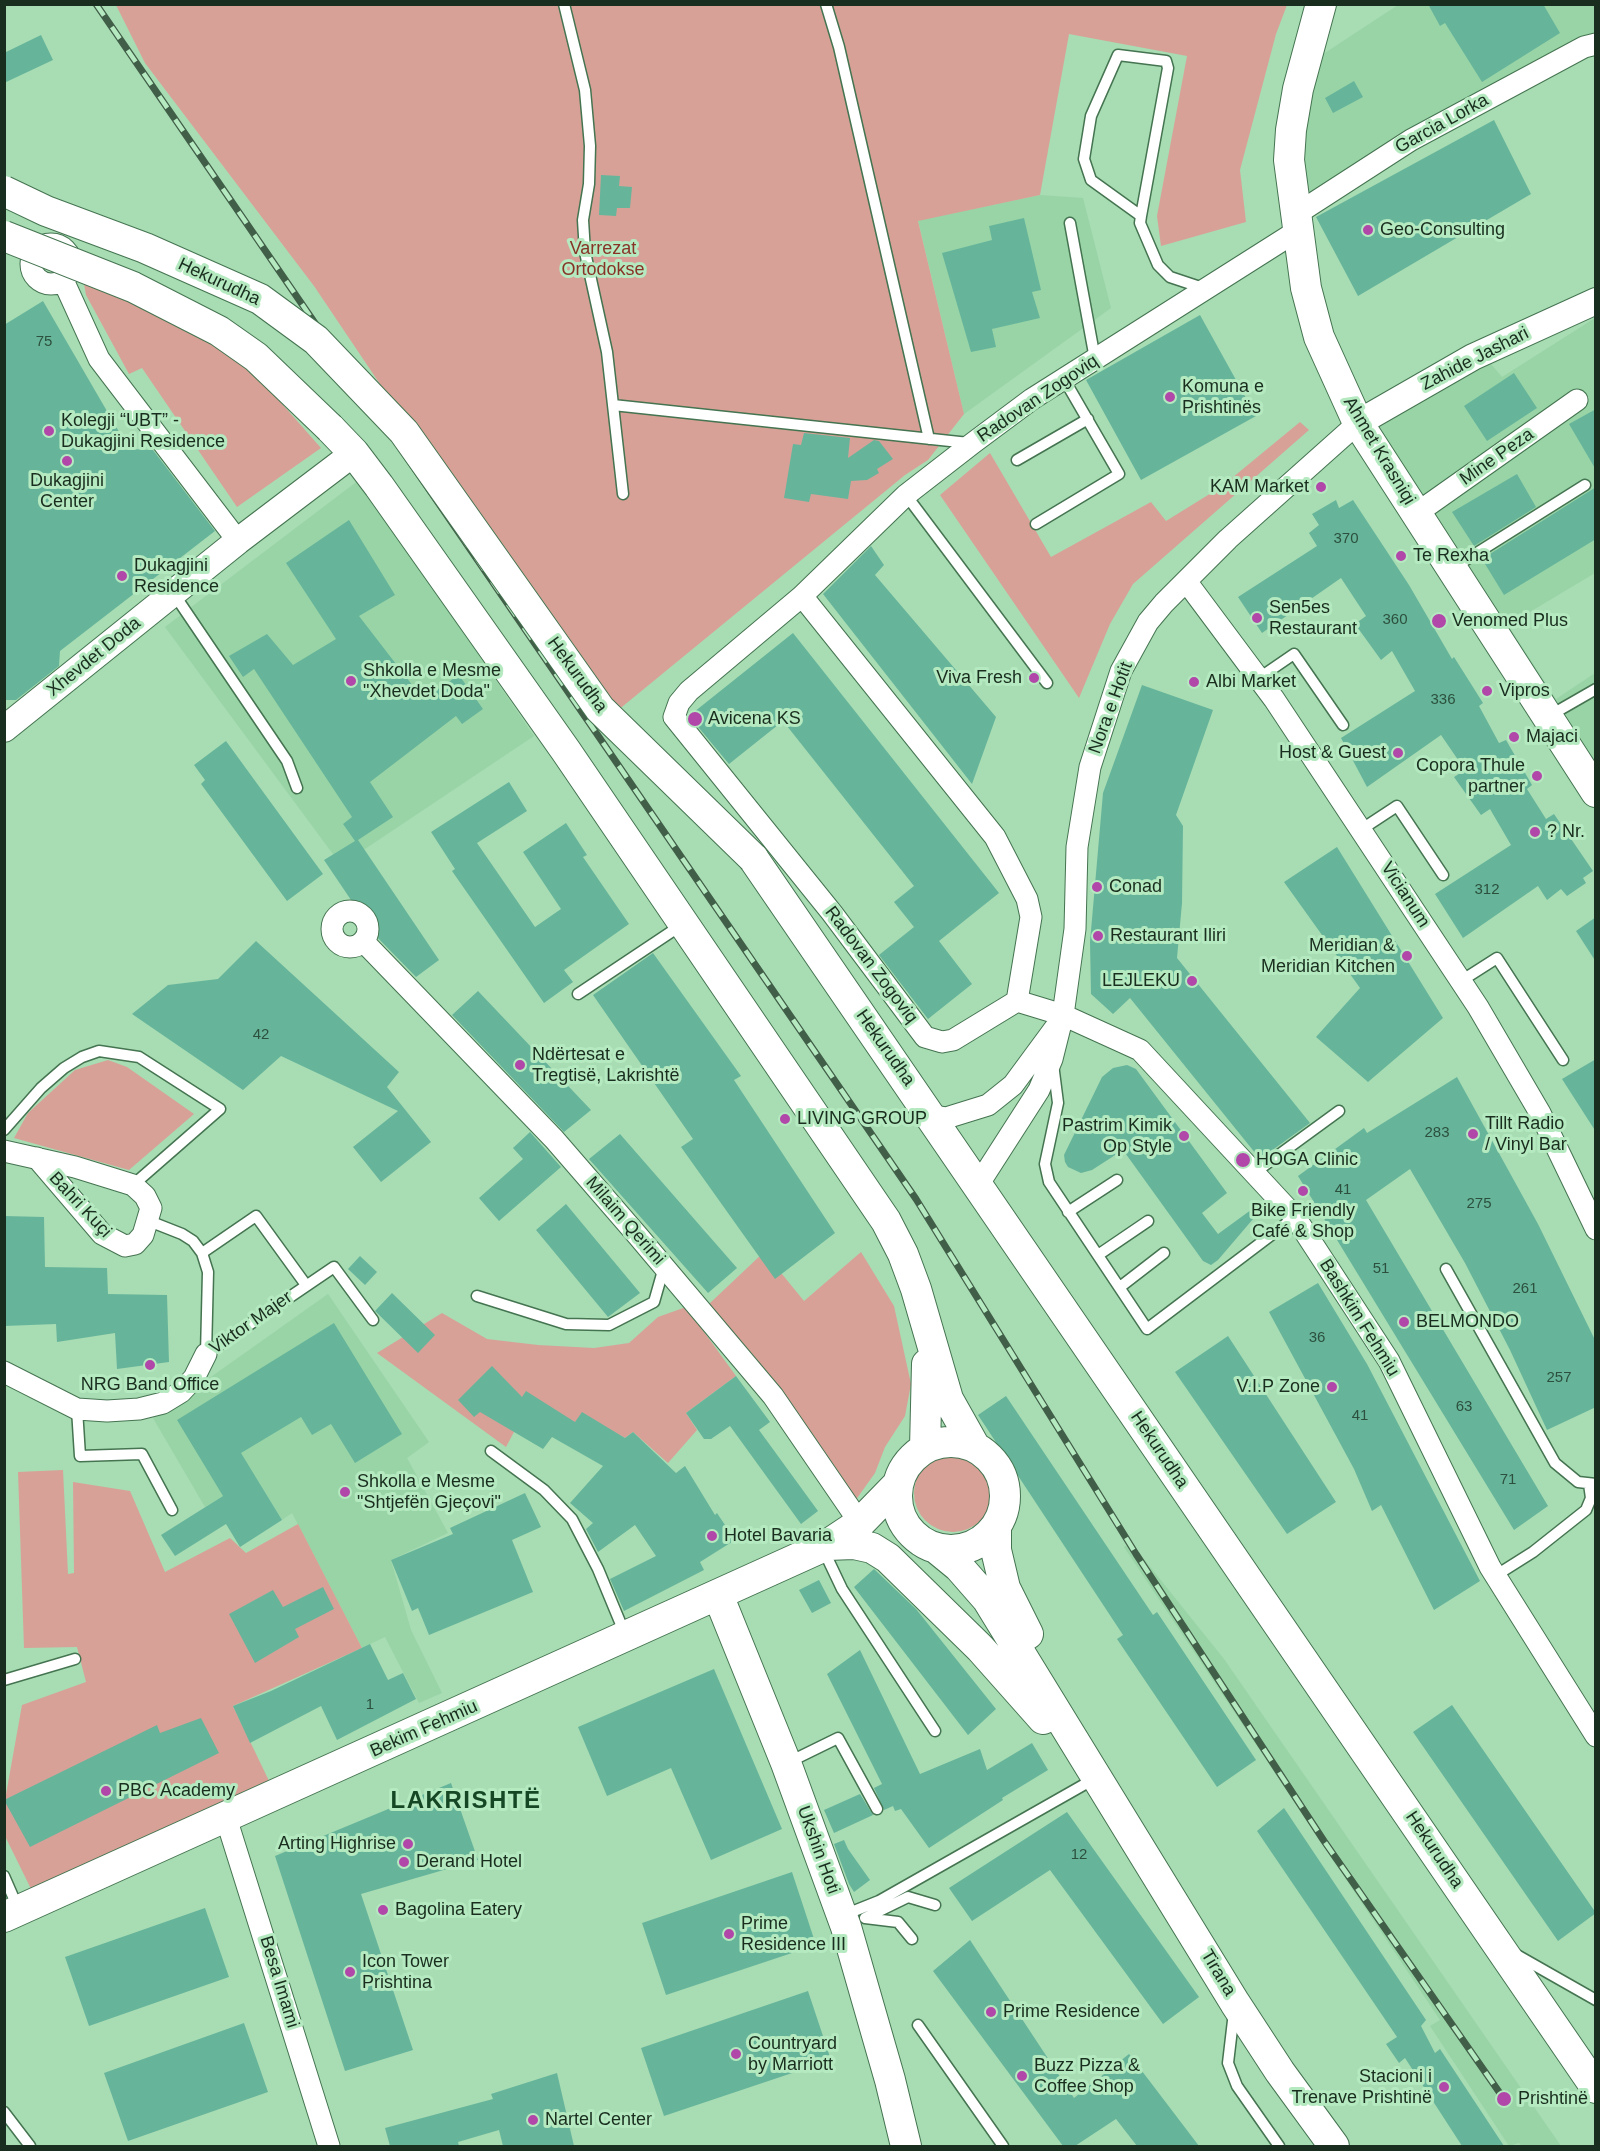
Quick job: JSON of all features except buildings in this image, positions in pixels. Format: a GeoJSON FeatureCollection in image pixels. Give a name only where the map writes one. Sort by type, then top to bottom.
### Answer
{"type":"FeatureCollection","features":[{"type":"Feature","properties":{"kind":"main road","name":"Ahmet Krasniqi"},"geometry":{"type":"LineString","coordinates":[[1321,4],[1291,130],[1289,160],[1306,288],[1319,337],[1358,423],[1547,717],[1583,762],[1596,792]]}},
{"type":"Feature","properties":{"kind":"main road","name":"Ahmet Krasniqi"},"geometry":{"type":"LineString","coordinates":[[1305,66],[1342,4]]}},
{"type":"Feature","properties":{"kind":"main road","name":"Hekurudha"},"geometry":{"type":"LineString","coordinates":[[4,191],[46,211],[146,248],[260,299],[316,340],[404,432],[600,709],[753,858],[1596,2088]]}},
{"type":"Feature","properties":{"kind":"main road"},"geometry":{"type":"LineString","coordinates":[[4,236],[133,287],[219,331],[256,357],[354,453],[559,741],[886,1221],[903,1254],[948,1399],[975,1447]]}},
{"type":"Feature","properties":{"kind":"main road"},"geometry":{"type":"LineString","coordinates":[[924,1322],[929,1380],[925,1448]]}},
{"type":"Feature","properties":{"kind":"main road"},"geometry":{"type":"LineString","coordinates":[[942,1442],[957,1442],[975,1447],[990,1458],[1003,1482],[1006,1492],[1004,1510],[996,1527],[985,1539],[970,1548],[954,1551],[929,1546],[908,1530],[899,1514],[898,1484],[912,1457],[925,1448],[942,1442]]}},
{"type":"Feature","properties":{"kind":"main road","name":"Bekim Fehmiu"},"geometry":{"type":"LineString","coordinates":[[12,1914],[824,1546],[860,1523],[898,1484]]}},
{"type":"Feature","properties":{"kind":"main road","name":"Tirana"},"geometry":{"type":"LineString","coordinates":[[996,1527],[996,1550],[1005,1588],[1099,1784]]}},
{"type":"Feature","properties":{"kind":"main road","name":"Bekim Fehmiu"},"geometry":{"type":"LineString","coordinates":[[824,1546],[866,1539],[929,1546]]}},
{"type":"Feature","properties":{"kind":"main road"},"geometry":{"type":"LineString","coordinates":[[824,1546],[863,1546],[888,1558],[980,1648],[1099,1784]]}},
{"type":"Feature","properties":{"kind":"main road","name":"Tirana"},"geometry":{"type":"LineString","coordinates":[[929,1546],[958,1567],[987,1599],[1235,2003],[1280,2072],[1334,2146]]}},
{"type":"Feature","properties":{"kind":"main road","name":"Ukshin Hoti"},"geometry":{"type":"LineString","coordinates":[[718,1595],[851,1921],[906,2146]]}},
{"type":"Feature","properties":{"kind":"street","name":"Garcia Lorka"},"geometry":{"type":"LineString","coordinates":[[1296,223],[1411,140],[1584,47],[1596,44]]}},
{"type":"Feature","properties":{"kind":"street","name":"Radovan Zogoviq"},"geometry":{"type":"LineString","coordinates":[[1017,1001],[953,1040],[942,1042],[926,1037],[832,913],[674,717],[679,703],[689,691],[802,596],[906,495],[973,443],[1064,379],[1206,289],[1296,223]]}},
{"type":"Feature","properties":{"kind":"street"},"geometry":{"type":"LineString","coordinates":[[4,249],[33,255],[48,244],[61,246],[71,263],[63,280],[50,284],[38,279],[32,268],[33,255]]}},
{"type":"Feature","properties":{"kind":"street"},"geometry":{"type":"LineString","coordinates":[[63,280],[99,359],[238,541]]}},
{"type":"Feature","properties":{"kind":"street","name":"Zahide Jashari"},"geometry":{"type":"LineString","coordinates":[[1358,423],[1473,357],[1596,301]]}},
{"type":"Feature","properties":{"kind":"street","name":"Mine Peza"},"geometry":{"type":"LineString","coordinates":[[1417,513],[1577,400]]}},
{"type":"Feature","properties":{"kind":"street","name":"Nora e Hotit"},"geometry":{"type":"LineString","coordinates":[[978,1185],[1039,1090],[1052,1059],[1063,1015],[1075,929],[1077,847],[1090,767],[1121,671],[1148,622],[1186,580],[1358,423]]}},
{"type":"Feature","properties":{"kind":"street","name":"Xhevdet Doda"},"geometry":{"type":"LineString","coordinates":[[4,729],[238,541],[354,453]]}},
{"type":"Feature","properties":{"kind":"street","name":"Vicianum"},"geometry":{"type":"LineString","coordinates":[[1186,580],[1259,678],[1362,829],[1461,981],[1540,1113],[1596,1228]]}},
{"type":"Feature","properties":{"kind":"street"},"geometry":{"type":"LineString","coordinates":[[802,596],[995,837],[1027,899],[1031,917],[1017,1001]]}},
{"type":"Feature","properties":{"kind":"street","name":"Milaim Qerimi"},"geometry":{"type":"LineString","coordinates":[[363,940],[554,1139],[664,1267],[772,1396],[860,1523]]}},
{"type":"Feature","properties":{"kind":"street","name":"Bashkim Fehmiu"},"geometry":{"type":"LineString","coordinates":[[1017,1001],[1063,1015],[1140,1050],[1295,1217],[1389,1361],[1495,1576],[1596,1736]]}},
{"type":"Feature","properties":{"kind":"street","name":"Nora e Hotit"},"geometry":{"type":"LineString","coordinates":[[932,1116],[946,1119],[988,1105],[1013,1085],[1063,1015]]}},
{"type":"Feature","properties":{"kind":"street","name":"Bahri Kuçi"},"geometry":{"type":"LineString","coordinates":[[4,1150],[133,1185]]}},
{"type":"Feature","properties":{"kind":"street","name":"Bahri Kuçi"},"geometry":{"type":"LineString","coordinates":[[37,1158],[102,1234],[116,1243],[125,1246],[135,1244],[143,1235],[149,1221]]}},
{"type":"Feature","properties":{"kind":"street"},"geometry":{"type":"LineString","coordinates":[[133,1185],[145,1196],[151,1208],[149,1221]]}},
{"type":"Feature","properties":{"kind":"street","name":"Viktor Majer"},"geometry":{"type":"LineString","coordinates":[[4,1372],[77,1409],[107,1411],[139,1409],[163,1403],[182,1392],[194,1378],[206,1354]]}},
{"type":"Feature","properties":{"kind":"street","name":"Besa Imami"},"geometry":{"type":"LineString","coordinates":[[226,1818],[231,1827],[329,2146]]}},
{"type":"Feature","properties":{"kind":"lane"},"geometry":{"type":"LineString","coordinates":[[564,4],[585,90],[590,146],[589,184],[584,220],[585,252],[607,352],[623,494]]}},
{"type":"Feature","properties":{"kind":"lane"},"geometry":{"type":"LineString","coordinates":[[826,4],[839,47],[929,439]]}},
{"type":"Feature","properties":{"kind":"lane"},"geometry":{"type":"LineString","coordinates":[[1141,216],[1091,180],[1084,159],[1091,116],[1118,55],[1158,58],[1166,61],[1168,68],[1140,223],[1158,265],[1170,277],[1206,289]]}},
{"type":"Feature","properties":{"kind":"lane"},"geometry":{"type":"LineString","coordinates":[[1070,223],[1095,359]]}},
{"type":"Feature","properties":{"kind":"lane"},"geometry":{"type":"LineString","coordinates":[[1036,524],[1119,474],[1064,379]]}},
{"type":"Feature","properties":{"kind":"lane"},"geometry":{"type":"LineString","coordinates":[[613,405],[973,443]]}},
{"type":"Feature","properties":{"kind":"lane"},"geometry":{"type":"LineString","coordinates":[[1017,460],[1088,419]]}},
{"type":"Feature","properties":{"kind":"lane"},"geometry":{"type":"LineString","coordinates":[[1452,568],[1585,485]]}},
{"type":"Feature","properties":{"kind":"lane"},"geometry":{"type":"LineString","coordinates":[[906,495],[1047,683]]}},
{"type":"Feature","properties":{"kind":"lane"},"geometry":{"type":"LineString","coordinates":[[173,594],[287,761],[297,788]]}},
{"type":"Feature","properties":{"kind":"lane"},"geometry":{"type":"LineString","coordinates":[[1259,678],[1294,654],[1343,725]]}},
{"type":"Feature","properties":{"kind":"lane"},"geometry":{"type":"LineString","coordinates":[[1547,717],[1596,689]]}},
{"type":"Feature","properties":{"kind":"lane"},"geometry":{"type":"LineString","coordinates":[[1362,829],[1397,806],[1443,875]]}},
{"type":"Feature","properties":{"kind":"lane"},"geometry":{"type":"LineString","coordinates":[[578,994],[684,923]]}},
{"type":"Feature","properties":{"kind":"lane"},"geometry":{"type":"LineString","coordinates":[[1461,981],[1497,958],[1563,1060]]}},
{"type":"Feature","properties":{"kind":"lane"},"geometry":{"type":"LineString","coordinates":[[4,1130],[41,1088],[64,1068],[82,1057],[99,1052],[139,1057],[220,1109],[133,1185]]}},
{"type":"Feature","properties":{"kind":"lane"},"geometry":{"type":"LineString","coordinates":[[1052,1059],[1058,1103],[1046,1164],[1049,1182],[1147,1329],[1295,1217]]}},
{"type":"Feature","properties":{"kind":"lane"},"geometry":{"type":"LineString","coordinates":[[1254,1173],[1339,1111]]}},
{"type":"Feature","properties":{"kind":"lane"},"geometry":{"type":"LineString","coordinates":[[1068,1212],[1117,1180]]}},
{"type":"Feature","properties":{"kind":"lane","name":"Viktor Majer"},"geometry":{"type":"LineString","coordinates":[[202,1253],[256,1216],[306,1285],[206,1354]]}},
{"type":"Feature","properties":{"kind":"lane"},"geometry":{"type":"LineString","coordinates":[[149,1221],[182,1234],[193,1241],[202,1253],[208,1272],[206,1354]]}},
{"type":"Feature","properties":{"kind":"lane"},"geometry":{"type":"LineString","coordinates":[[1098,1255],[1148,1221]]}},
{"type":"Feature","properties":{"kind":"lane"},"geometry":{"type":"LineString","coordinates":[[1120,1287],[1164,1253]]}},
{"type":"Feature","properties":{"kind":"lane"},"geometry":{"type":"LineString","coordinates":[[306,1285],[334,1267],[373,1320]]}},
{"type":"Feature","properties":{"kind":"lane"},"geometry":{"type":"LineString","coordinates":[[477,1296],[566,1324],[609,1325],[654,1302],[664,1267]]}},
{"type":"Feature","properties":{"kind":"lane"},"geometry":{"type":"LineString","coordinates":[[1446,1269],[1555,1464],[1567,1476],[1592,1484],[1591,1498],[1586,1510],[1533,1552],[1495,1576]]}},
{"type":"Feature","properties":{"kind":"lane"},"geometry":{"type":"LineString","coordinates":[[77,1409],[80,1456],[142,1454],[172,1510]]}},
{"type":"Feature","properties":{"kind":"lane"},"geometry":{"type":"LineString","coordinates":[[491,1451],[544,1490],[572,1519],[598,1569],[626,1637]]}},
{"type":"Feature","properties":{"kind":"lane"},"geometry":{"type":"LineString","coordinates":[[824,1546],[842,1589],[935,1731]]}},
{"type":"Feature","properties":{"kind":"lane"},"geometry":{"type":"LineString","coordinates":[[4,1680],[75,1659]]}},
{"type":"Feature","properties":{"kind":"lane"},"geometry":{"type":"LineString","coordinates":[[786,1763],[838,1738],[877,1809]]}},
{"type":"Feature","properties":{"kind":"lane"},"geometry":{"type":"LineString","coordinates":[[851,1921],[879,1901],[1099,1784]]}},
{"type":"Feature","properties":{"kind":"lane","name":"Bekim Fehmiu"},"geometry":{"type":"LineString","coordinates":[[4,1876],[12,1914]]}},
{"type":"Feature","properties":{"kind":"lane"},"geometry":{"type":"LineString","coordinates":[[851,1921],[908,1897],[935,1905]]}},
{"type":"Feature","properties":{"kind":"lane"},"geometry":{"type":"LineString","coordinates":[[851,1921],[898,1922],[912,1939]]}},
{"type":"Feature","properties":{"kind":"lane"},"geometry":{"type":"LineString","coordinates":[[1499,1944],[1596,2000]]}},
{"type":"Feature","properties":{"kind":"lane"},"geometry":{"type":"LineString","coordinates":[[1235,2003],[1228,2063],[1237,2086],[1279,2146]]}},
{"type":"Feature","properties":{"kind":"lane"},"geometry":{"type":"LineString","coordinates":[[918,2025],[1003,2146]]}},
{"type":"Feature","properties":{"kind":"lane"},"geometry":{"type":"LineString","coordinates":[[4,2112],[30,2146]]}},
{"type":"Feature","properties":{"kind":"shaded area"},"geometry":{"type":"Polygon","coordinates":[[[1398,5],[1595,5],[1595,44],[1584,47],[1303,218],[1299,242],[1305,66],[1398,5]]]}},
{"type":"Feature","properties":{"kind":"shaded area"},"geometry":{"type":"Polygon","coordinates":[[[1040,195],[1083,198],[1111,308],[964,414],[918,220],[1040,195]]]}},
{"type":"Feature","properties":{"kind":"shaded area"},"geometry":{"type":"Polygon","coordinates":[[[1595,318],[1595,573],[1508,625],[1556,699],[1595,673],[1595,792],[1358,423],[1473,357],[1491,364],[1502,377],[1595,318]]]}},
{"type":"Feature","properties":{"kind":"shaded area","name":"Shkolla e Mesme \"Xhevdet Doda\""},"geometry":{"type":"Polygon","coordinates":[[[359,480],[534,736],[341,865],[165,627],[359,480]]]}},
{"type":"Feature","properties":{"kind":"shaded area","name":"Shkolla e Mesme \"Shtjefën Gjeçovi\""},"geometry":{"type":"Polygon","coordinates":[[[328,1294],[429,1442],[407,1458],[448,1533],[391,1560],[411,1630],[442,1693],[419,1703],[385,1637],[362,1648],[292,1513],[282,1520],[255,1476],[205,1507],[153,1418],[328,1294]]]}},
{"type":"Feature","properties":{"kind":"shaded area"},"geometry":{"type":"Polygon","coordinates":[[[1131,1543],[1224,1659],[1561,2146],[1522,2146],[1519,2143],[1509,2146],[1430,2026],[1440,2020],[1124,1547],[1131,1543]]]}},
{"type":"Feature","properties":{"kind":"green space","name":"Varrezat Ortodokse"},"geometry":{"type":"Polygon","coordinates":[[[116,5],[1287,5],[1276,34],[1240,170],[1246,222],[1161,246],[1157,216],[1187,56],[1069,34],[1040,195],[918,221],[964,414],[928,460],[905,475],[606,720],[314,286],[145,63],[116,5]]]}},
{"type":"Feature","properties":{"kind":"green space"},"geometry":{"type":"Polygon","coordinates":[[[90,283],[120,294],[221,349],[261,380],[321,448],[237,507],[142,368],[129,374],[86,295],[84,284],[90,283]]]}},
{"type":"Feature","properties":{"kind":"green space"},"geometry":{"type":"Polygon","coordinates":[[[1300,422],[1309,430],[1133,584],[1110,624],[1079,698],[940,495],[990,453],[1051,557],[1151,502],[1166,521],[1221,487],[1300,422]]]}},
{"type":"Feature","properties":{"kind":"green space"},"geometry":{"type":"Polygon","coordinates":[[[108,1060],[127,1067],[194,1114],[129,1170],[14,1138],[28,1113],[75,1070],[108,1060]]]}},
{"type":"Feature","properties":{"kind":"green space"},"geometry":{"type":"Polygon","coordinates":[[[764,1252],[804,1301],[861,1252],[894,1306],[911,1384],[905,1416],[885,1447],[875,1473],[855,1501],[709,1304],[764,1252]]]}},
{"type":"Feature","properties":{"kind":"green space"},"geometry":{"type":"Polygon","coordinates":[[[686,1307],[736,1376],[686,1413],[697,1430],[668,1463],[633,1432],[625,1438],[614,1432],[574,1424],[514,1432],[506,1447],[377,1353],[442,1313],[487,1339],[594,1348],[629,1343],[658,1317],[686,1307]]]}},
{"type":"Feature","properties":{"kind":"green space"},"geometry":{"type":"Polygon","coordinates":[[[953,1454],[968,1457],[985,1471],[992,1493],[989,1508],[975,1525],[953,1532],[938,1529],[921,1515],[914,1493],[917,1478],[931,1461],[953,1454]]]}},
{"type":"Feature","properties":{"kind":"green space"},"geometry":{"type":"Polygon","coordinates":[[[63,1470],[68,1574],[74,1573],[73,1482],[130,1491],[165,1572],[230,1538],[246,1553],[298,1524],[362,1648],[233,1706],[270,1783],[33,1893],[5,1836],[5,1800],[22,1705],[86,1682],[77,1647],[24,1648],[18,1472],[63,1470]]]}},
{"type":"Feature","properties":{"kind":"railway"},"geometry":{"type":"LineString","coordinates":[[96,4],[916,1199],[1136,1554],[1324,1841],[1504,2099]]}},
{"type":"Feature","properties":{"kind":"place","name":"Geo-Consulting"},"geometry":{"type":"Point","coordinates":[1368,230]}},
{"type":"Feature","properties":{"kind":"place","name":"Komuna e Prishtinës"},"geometry":{"type":"Point","coordinates":[1170,397]}},
{"type":"Feature","properties":{"kind":"place","name":"Kolegji “UBT” - Dukagjini Residence"},"geometry":{"type":"Point","coordinates":[49,431]}},
{"type":"Feature","properties":{"kind":"place","name":"Dukagjini Center"},"geometry":{"type":"Point","coordinates":[67,461]}},
{"type":"Feature","properties":{"kind":"place","name":"KAM Market"},"geometry":{"type":"Point","coordinates":[1321,487]}},
{"type":"Feature","properties":{"kind":"place","name":"Te Rexha"},"geometry":{"type":"Point","coordinates":[1401,556]}},
{"type":"Feature","properties":{"kind":"place","name":"Dukagjini Residence"},"geometry":{"type":"Point","coordinates":[122,576]}},
{"type":"Feature","properties":{"kind":"place","name":"Sen5es Restaurant"},"geometry":{"type":"Point","coordinates":[1257,618]}},
{"type":"Feature","properties":{"kind":"place","name":"Venomed Plus"},"geometry":{"type":"Point","coordinates":[1439,621]}},
{"type":"Feature","properties":{"kind":"place","name":"Viva Fresh"},"geometry":{"type":"Point","coordinates":[1034,678]}},
{"type":"Feature","properties":{"kind":"place","name":"Shkolla e Mesme \"Xhevdet Doda\""},"geometry":{"type":"Point","coordinates":[351,681]}},
{"type":"Feature","properties":{"kind":"place","name":"Albi Market"},"geometry":{"type":"Point","coordinates":[1194,682]}},
{"type":"Feature","properties":{"kind":"place","name":"Vipros"},"geometry":{"type":"Point","coordinates":[1487,691]}},
{"type":"Feature","properties":{"kind":"place","name":"Avicena KS"},"geometry":{"type":"Point","coordinates":[695,719]}},
{"type":"Feature","properties":{"kind":"place","name":"Majaci"},"geometry":{"type":"Point","coordinates":[1514,737]}},
{"type":"Feature","properties":{"kind":"place","name":"Host & Guest"},"geometry":{"type":"Point","coordinates":[1398,753]}},
{"type":"Feature","properties":{"kind":"place","name":"Copora Thule partner"},"geometry":{"type":"Point","coordinates":[1537,776]}},
{"type":"Feature","properties":{"kind":"place","name":"? Nr."},"geometry":{"type":"Point","coordinates":[1535,832]}},
{"type":"Feature","properties":{"kind":"place","name":"Conad"},"geometry":{"type":"Point","coordinates":[1097,887]}},
{"type":"Feature","properties":{"kind":"place","name":"Restaurant Iliri"},"geometry":{"type":"Point","coordinates":[1098,936]}},
{"type":"Feature","properties":{"kind":"place","name":"Meridian & Meridian Kitchen"},"geometry":{"type":"Point","coordinates":[1407,956]}},
{"type":"Feature","properties":{"kind":"place","name":"LEJLEKU"},"geometry":{"type":"Point","coordinates":[1192,981]}},
{"type":"Feature","properties":{"kind":"place","name":"Ndërtesat e Tregtisë, Lakrishtë"},"geometry":{"type":"Point","coordinates":[520,1065]}},
{"type":"Feature","properties":{"kind":"place","name":"LIVING GROUP"},"geometry":{"type":"Point","coordinates":[785,1119]}},
{"type":"Feature","properties":{"kind":"place","name":"Tillt Radio / Vinyl Bar"},"geometry":{"type":"Point","coordinates":[1473,1134]}},
{"type":"Feature","properties":{"kind":"place","name":"Pastrim Kimik Op Style"},"geometry":{"type":"Point","coordinates":[1184,1136]}},
{"type":"Feature","properties":{"kind":"place","name":"HOGA Clinic"},"geometry":{"type":"Point","coordinates":[1243,1160]}},
{"type":"Feature","properties":{"kind":"place","name":"Bike Friendly Café & Shop"},"geometry":{"type":"Point","coordinates":[1303,1191]}},
{"type":"Feature","properties":{"kind":"place","name":"BELMONDO"},"geometry":{"type":"Point","coordinates":[1404,1322]}},
{"type":"Feature","properties":{"kind":"place","name":"NRG Band Office"},"geometry":{"type":"Point","coordinates":[150,1365]}},
{"type":"Feature","properties":{"kind":"place","name":"V.I.P Zone"},"geometry":{"type":"Point","coordinates":[1332,1387]}},
{"type":"Feature","properties":{"kind":"place","name":"Shkolla e Mesme \"Shtjefën Gjeçovi\""},"geometry":{"type":"Point","coordinates":[345,1492]}},
{"type":"Feature","properties":{"kind":"place","name":"Hotel Bavaria"},"geometry":{"type":"Point","coordinates":[712,1536]}},
{"type":"Feature","properties":{"kind":"place","name":"PBC Academy"},"geometry":{"type":"Point","coordinates":[106,1791]}},
{"type":"Feature","properties":{"kind":"place","name":"Arting Highrise"},"geometry":{"type":"Point","coordinates":[408,1844]}},
{"type":"Feature","properties":{"kind":"place","name":"Derand Hotel"},"geometry":{"type":"Point","coordinates":[404,1862]}},
{"type":"Feature","properties":{"kind":"place","name":"Bagolina Eatery"},"geometry":{"type":"Point","coordinates":[383,1910]}},
{"type":"Feature","properties":{"kind":"place","name":"Prime Residence III"},"geometry":{"type":"Point","coordinates":[729,1934]}},
{"type":"Feature","properties":{"kind":"place","name":"Icon Tower Prishtina"},"geometry":{"type":"Point","coordinates":[350,1972]}},
{"type":"Feature","properties":{"kind":"place","name":"Prime Residence"},"geometry":{"type":"Point","coordinates":[991,2012]}},
{"type":"Feature","properties":{"kind":"place","name":"Countryard by Marriott"},"geometry":{"type":"Point","coordinates":[736,2054]}},
{"type":"Feature","properties":{"kind":"place","name":"Buzz Pizza & Coffee Shop"},"geometry":{"type":"Point","coordinates":[1022,2076]}},
{"type":"Feature","properties":{"kind":"place","name":"Stacioni i Trenave Prishtinë"},"geometry":{"type":"Point","coordinates":[1444,2087]}},
{"type":"Feature","properties":{"kind":"place","name":"Prishtinë"},"geometry":{"type":"Point","coordinates":[1504,2099]}},
{"type":"Feature","properties":{"kind":"place","name":"Nartel Center"},"geometry":{"type":"Point","coordinates":[533,2120]}},
{"type":"Feature","properties":{"kind":"district","name":"LAKRISHTË"},"geometry":{"type":"Point","coordinates":[466,1801]}}]}
